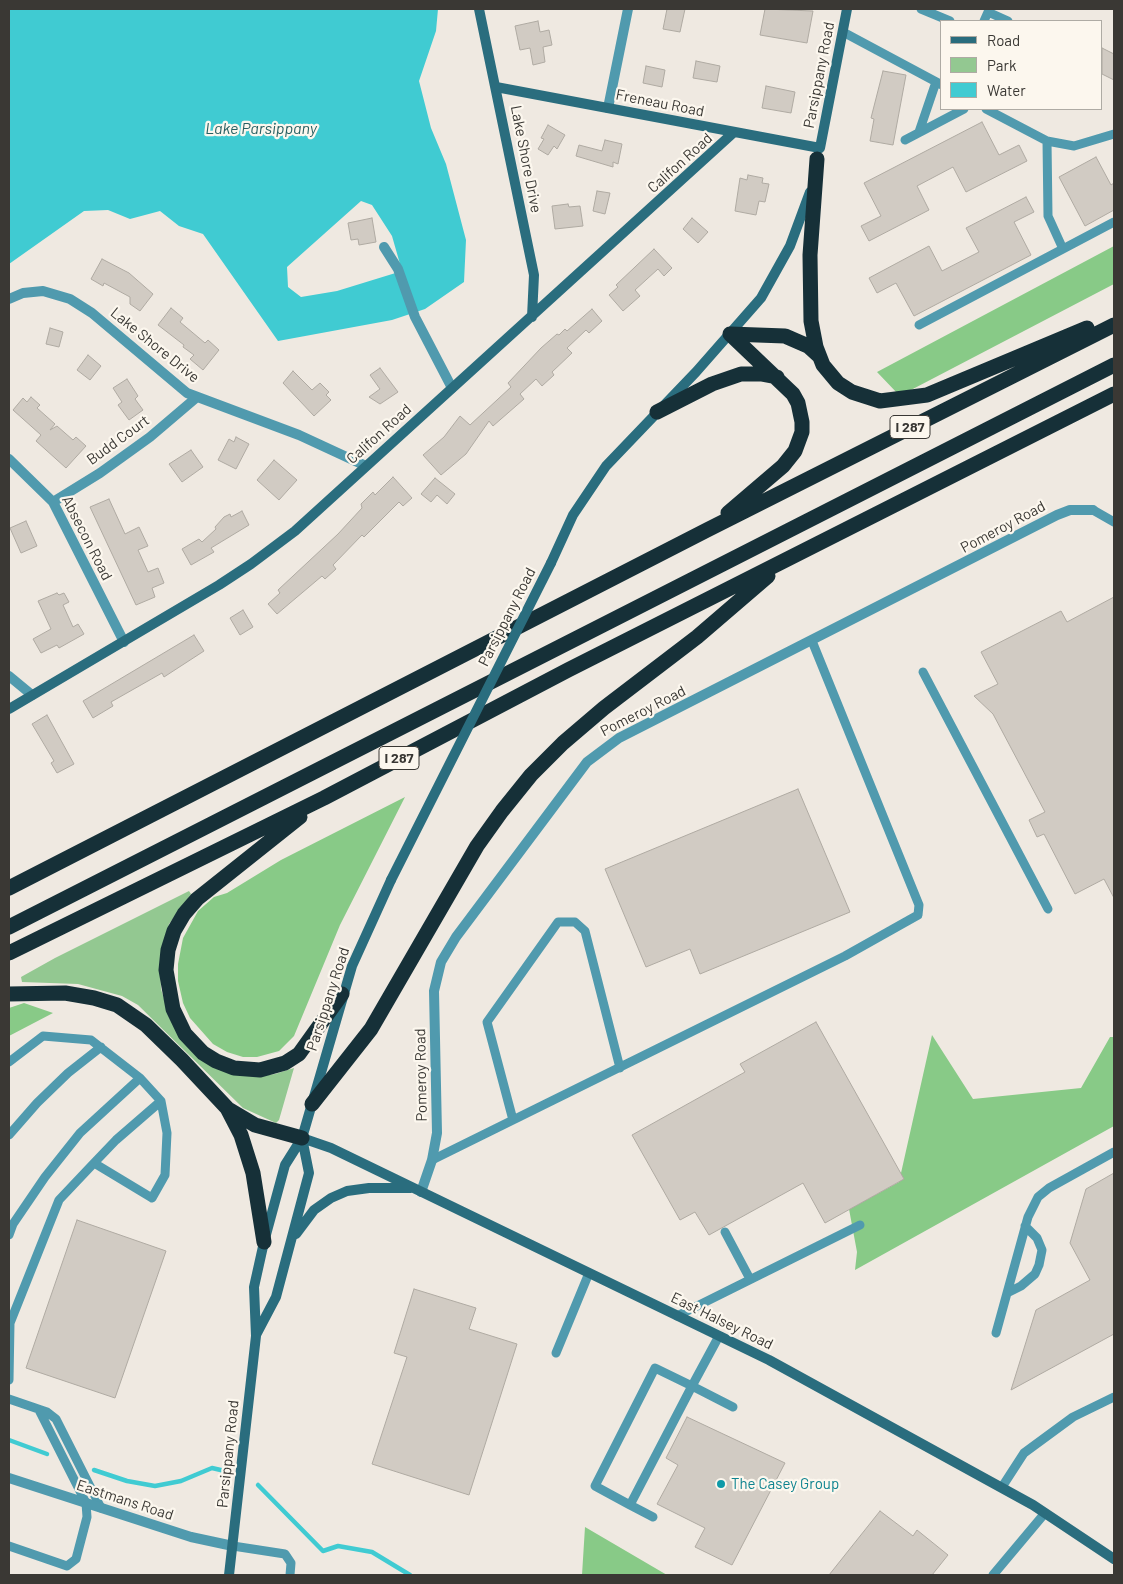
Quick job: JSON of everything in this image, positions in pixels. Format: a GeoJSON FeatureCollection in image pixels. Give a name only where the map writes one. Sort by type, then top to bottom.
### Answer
{"type":"FeatureCollection","features":[{"type":"Feature","properties":{"kind":"highway"},"geometry":{"type":"LineString","coordinates":[[818,153],[810,255],[811,321],[819,356],[828,372],[838,383],[852,392],[870,399],[890,401],[927,395],[1114,317]]}},
{"type":"Feature","properties":{"kind":"highway","name":"I 287"},"geometry":{"type":"LineString","coordinates":[[9,888],[707,530],[1114,325]]}},
{"type":"Feature","properties":{"kind":"highway"},"geometry":{"type":"LineString","coordinates":[[730,334],[785,336],[808,346],[819,356]]}},
{"type":"Feature","properties":{"kind":"highway"},"geometry":{"type":"LineString","coordinates":[[707,530],[783,466],[795,450],[802,432],[801,412],[793,394],[730,334]]}},
{"type":"Feature","properties":{"kind":"highway"},"geometry":{"type":"LineString","coordinates":[[9,927],[1114,366]]}},
{"type":"Feature","properties":{"kind":"highway"},"geometry":{"type":"LineString","coordinates":[[657,412],[712,384],[741,374],[760,374],[777,377]]}},
{"type":"Feature","properties":{"kind":"highway","name":"I 287"},"geometry":{"type":"LineString","coordinates":[[9,953],[324,798],[568,670],[1114,394]]}},
{"type":"Feature","properties":{"kind":"highway"},"geometry":{"type":"LineString","coordinates":[[312,1104],[371,1029],[477,846],[531,775],[604,708],[697,636],[787,560]]}},
{"type":"Feature","properties":{"kind":"highway"},"geometry":{"type":"LineString","coordinates":[[324,798],[197,899],[184,914],[174,932],[168,950],[168,989],[180,1025],[192,1043],[216,1061],[248,1071],[273,1068],[299,1054],[342,994]]}},
{"type":"Feature","properties":{"kind":"highway"},"geometry":{"type":"LineString","coordinates":[[9,994],[65,993],[94,998],[116,1005],[146,1025],[226,1108],[241,1135],[249,1156],[264,1242]]}},
{"type":"Feature","properties":{"kind":"highway"},"geometry":{"type":"LineString","coordinates":[[226,1108],[255,1125],[302,1138]]}},
{"type":"Feature","properties":{"kind":"main road","name":"Lake Shore Drive"},"geometry":{"type":"LineString","coordinates":[[479,9],[534,275],[532,317]]}},
{"type":"Feature","properties":{"kind":"main road","name":"Parsippany Road"},"geometry":{"type":"LineString","coordinates":[[229,1575],[256,1336],[254,1286],[284,1164],[302,1138],[342,994],[352,966],[391,880],[551,563],[573,515],[606,466],[730,334],[761,298],[790,246],[803,215],[848,9]]}},
{"type":"Feature","properties":{"kind":"main road","name":"Freneau Road"},"geometry":{"type":"LineString","coordinates":[[496,87],[734,133],[818,153]]}},
{"type":"Feature","properties":{"kind":"main road","name":"Califon Road"},"geometry":{"type":"LineString","coordinates":[[9,709],[124,642],[251,564],[295,531],[734,133]]}},
{"type":"Feature","properties":{"kind":"main road","name":"Parsippany Road"},"geometry":{"type":"LineString","coordinates":[[256,1336],[276,1297],[309,1173],[302,1138]]}},
{"type":"Feature","properties":{"kind":"main road","name":"East Halsey Road"},"geometry":{"type":"LineString","coordinates":[[302,1138],[331,1148],[777,1364],[1002,1488],[1045,1513],[1114,1559]]}},
{"type":"Feature","properties":{"kind":"main road"},"geometry":{"type":"LineString","coordinates":[[290,1244],[314,1210],[331,1198],[347,1192],[369,1188],[418,1190]]}},
{"type":"Feature","properties":{"kind":"street"},"geometry":{"type":"LineString","coordinates":[[608,108],[628,9]]}},
{"type":"Feature","properties":{"kind":"street"},"geometry":{"type":"LineString","coordinates":[[384,247],[398,269],[415,317],[452,388]]}},
{"type":"Feature","properties":{"kind":"street","name":"Lake Shore Drive"},"geometry":{"type":"LineString","coordinates":[[9,299],[23,293],[43,292],[70,299],[92,313],[171,381],[197,397],[299,435],[366,466]]}},
{"type":"Feature","properties":{"kind":"street","name":"Budd Court"},"geometry":{"type":"LineString","coordinates":[[53,502],[100,473],[150,437],[197,397]]}},
{"type":"Feature","properties":{"kind":"street","name":"Absecon Road"},"geometry":{"type":"LineString","coordinates":[[9,459],[53,502],[124,642]]}},
{"type":"Feature","properties":{"kind":"street","name":"Pomeroy Road"},"geometry":{"type":"LineString","coordinates":[[418,1190],[432,1160],[437,1133],[434,991],[441,962],[456,937],[581,769],[602,749],[1057,515],[1070,510],[1093,510]]}},
{"type":"Feature","properties":{"kind":"street"},"geometry":{"type":"LineString","coordinates":[[9,676],[32,695]]}},
{"type":"Feature","properties":{"kind":"street","name":"Eastmans Road"},"geometry":{"type":"LineString","coordinates":[[9,1478],[191,1537],[233,1546]]}},
{"type":"Feature","properties":{"kind":"lane"},"geometry":{"type":"LineString","coordinates":[[921,9],[948,20]]}},
{"type":"Feature","properties":{"kind":"lane"},"geometry":{"type":"LineString","coordinates":[[984,20],[988,12],[1006,20]]}},
{"type":"Feature","properties":{"kind":"lane"},"geometry":{"type":"LineString","coordinates":[[843,32],[939,84],[919,132]]}},
{"type":"Feature","properties":{"kind":"lane"},"geometry":{"type":"LineString","coordinates":[[905,140],[962,110]]}},
{"type":"Feature","properties":{"kind":"lane"},"geometry":{"type":"LineString","coordinates":[[988,110],[1047,141],[1074,146],[1114,134]]}},
{"type":"Feature","properties":{"kind":"lane"},"geometry":{"type":"LineString","coordinates":[[1047,141],[1048,216],[1063,249]]}},
{"type":"Feature","properties":{"kind":"lane"},"geometry":{"type":"LineString","coordinates":[[919,324],[1114,222]]}},
{"type":"Feature","properties":{"kind":"lane"},"geometry":{"type":"LineString","coordinates":[[1093,510],[1114,522]]}},
{"type":"Feature","properties":{"kind":"lane"},"geometry":{"type":"LineString","coordinates":[[432,1160],[845,956],[918,915],[919,905],[812,641]]}},
{"type":"Feature","properties":{"kind":"lane"},"geometry":{"type":"LineString","coordinates":[[923,672],[1048,909]]}},
{"type":"Feature","properties":{"kind":"lane"},"geometry":{"type":"LineString","coordinates":[[513,1120],[487,1022],[558,922],[575,922],[585,930],[620,1068]]}},
{"type":"Feature","properties":{"kind":"lane"},"geometry":{"type":"LineString","coordinates":[[9,1062],[44,1036],[91,1040],[140,1078],[161,1101],[167,1133],[165,1175],[152,1198],[94,1162]]}},
{"type":"Feature","properties":{"kind":"lane"},"geometry":{"type":"LineString","coordinates":[[9,1135],[37,1103],[68,1073],[101,1047]]}},
{"type":"Feature","properties":{"kind":"lane"},"geometry":{"type":"LineString","coordinates":[[9,1235],[13,1224],[45,1177],[80,1133],[140,1078]]}},
{"type":"Feature","properties":{"kind":"lane"},"geometry":{"type":"LineString","coordinates":[[9,1380],[10,1323],[59,1200],[116,1140],[161,1101]]}},
{"type":"Feature","properties":{"kind":"lane"},"geometry":{"type":"LineString","coordinates":[[996,1333],[1025,1226],[1038,1197],[1049,1188],[1114,1152]]}},
{"type":"Feature","properties":{"kind":"lane"},"geometry":{"type":"LineString","coordinates":[[677,1316],[860,1225]]}},
{"type":"Feature","properties":{"kind":"lane"},"geometry":{"type":"LineString","coordinates":[[1007,1293],[1021,1286],[1035,1274],[1039,1264],[1042,1250],[1037,1238],[1025,1226]]}},
{"type":"Feature","properties":{"kind":"lane"},"geometry":{"type":"LineString","coordinates":[[725,1232],[750,1279]]}},
{"type":"Feature","properties":{"kind":"lane"},"geometry":{"type":"LineString","coordinates":[[556,1353],[589,1273]]}},
{"type":"Feature","properties":{"kind":"lane"},"geometry":{"type":"LineString","coordinates":[[630,1505],[719,1336]]}},
{"type":"Feature","properties":{"kind":"lane"},"geometry":{"type":"LineString","coordinates":[[653,1517],[595,1486],[656,1368],[733,1407]]}},
{"type":"Feature","properties":{"kind":"lane"},"geometry":{"type":"LineString","coordinates":[[1002,1488],[1024,1453],[1073,1417],[1114,1397]]}},
{"type":"Feature","properties":{"kind":"lane"},"geometry":{"type":"LineString","coordinates":[[9,1399],[52,1415],[60,1425],[100,1508]]}},
{"type":"Feature","properties":{"kind":"lane"},"geometry":{"type":"LineString","coordinates":[[9,1546],[67,1566],[76,1559],[87,1518],[86,1503],[39,1410]]}},
{"type":"Feature","properties":{"kind":"lane"},"geometry":{"type":"LineString","coordinates":[[993,1575],[1045,1513]]}},
{"type":"Feature","properties":{"kind":"lane"},"geometry":{"type":"LineString","coordinates":[[233,1546],[285,1554],[291,1564],[290,1575]]}},
{"type":"Feature","properties":{"kind":"green space"},"geometry":{"type":"Polygon","coordinates":[[[1114,246],[1114,284],[909,391],[898,394],[877,372],[1114,246]]]}},
{"type":"Feature","properties":{"kind":"green space"},"geometry":{"type":"Polygon","coordinates":[[[405,797],[340,925],[294,1036],[279,1051],[257,1057],[243,1057],[227,1052],[213,1044],[190,1018],[183,1003],[178,981],[178,964],[183,938],[198,911],[214,897],[227,893],[281,860],[405,797]]]}},
{"type":"Feature","properties":{"kind":"green space"},"geometry":{"type":"Polygon","coordinates":[[[189,891],[191,894],[169,924],[160,964],[161,989],[170,1019],[184,1041],[254,1077],[275,1074],[294,1068],[279,1120],[276,1123],[243,1108],[138,1005],[122,996],[78,984],[22,982],[21,977],[55,958],[189,891]]]}},
{"type":"Feature","properties":{"kind":"green space"},"geometry":{"type":"Polygon","coordinates":[[[24,1003],[53,1013],[9,1036],[9,1008],[24,1003]]]}},
{"type":"Feature","properties":{"kind":"green space"},"geometry":{"type":"Polygon","coordinates":[[[932,1035],[973,1099],[1081,1088],[1110,1037],[1114,1037],[1114,1126],[855,1270],[857,1252],[849,1209],[899,1182],[932,1035]]]}},
{"type":"Feature","properties":{"kind":"green space"},"geometry":{"type":"Polygon","coordinates":[[[585,1527],[667,1575],[582,1575],[585,1527]]]}},
{"type":"Feature","properties":{"kind":"water","name":"Lake Parsippany"},"geometry":{"type":"Polygon","coordinates":[[[9,9],[438,9],[436,31],[419,81],[431,128],[446,164],[466,240],[464,282],[425,309],[392,320],[278,341],[203,234],[179,226],[160,211],[130,219],[108,210],[84,211],[9,264],[9,9]],[[361,201],[287,267],[288,287],[301,297],[337,291],[402,271],[392,236],[372,205],[361,201]]]}},
{"type":"Feature","properties":{"kind":"building"},"geometry":{"type":"Polygon","coordinates":[[[667,9],[685,9],[680,32],[663,29],[667,9]]]}},
{"type":"Feature","properties":{"kind":"building"},"geometry":{"type":"Polygon","coordinates":[[[765,9],[813,11],[807,43],[760,35],[765,9]]]}},
{"type":"Feature","properties":{"kind":"building"},"geometry":{"type":"Polygon","coordinates":[[[538,21],[540,32],[549,30],[552,45],[543,47],[545,62],[533,65],[530,48],[520,50],[515,26],[538,21]]]}},
{"type":"Feature","properties":{"kind":"building"},"geometry":{"type":"Polygon","coordinates":[[[1103,48],[1114,54],[1114,80],[1103,74],[1103,48]]]}},
{"type":"Feature","properties":{"kind":"building"},"geometry":{"type":"Polygon","coordinates":[[[696,61],[720,66],[717,82],[693,78],[696,61]]]}},
{"type":"Feature","properties":{"kind":"building"},"geometry":{"type":"Polygon","coordinates":[[[646,66],[665,70],[662,87],[643,83],[646,66]]]}},
{"type":"Feature","properties":{"kind":"building"},"geometry":{"type":"Polygon","coordinates":[[[883,71],[906,75],[893,145],[870,141],[874,119],[871,118],[883,71]]]}},
{"type":"Feature","properties":{"kind":"building"},"geometry":{"type":"Polygon","coordinates":[[[766,86],[795,92],[791,113],[762,108],[766,86]]]}},
{"type":"Feature","properties":{"kind":"building"},"geometry":{"type":"Polygon","coordinates":[[[982,122],[999,155],[1019,145],[1027,161],[966,192],[953,167],[917,186],[929,210],[869,241],[861,226],[881,216],[864,183],[982,122]]]}},
{"type":"Feature","properties":{"kind":"building"},"geometry":{"type":"Polygon","coordinates":[[[548,125],[565,135],[557,149],[554,146],[548,155],[538,149],[544,139],[541,138],[548,125]]]}},
{"type":"Feature","properties":{"kind":"building"},"geometry":{"type":"Polygon","coordinates":[[[605,140],[622,144],[618,164],[613,162],[613,167],[576,156],[579,145],[602,151],[605,140]]]}},
{"type":"Feature","properties":{"kind":"building"},"geometry":{"type":"Polygon","coordinates":[[[1096,157],[1111,185],[1114,183],[1114,210],[1085,226],[1059,177],[1096,157]]]}},
{"type":"Feature","properties":{"kind":"building"},"geometry":{"type":"Polygon","coordinates":[[[748,175],[763,178],[762,183],[769,184],[765,202],[759,201],[756,215],[735,211],[740,178],[747,180],[748,175]]]}},
{"type":"Feature","properties":{"kind":"building"},"geometry":{"type":"Polygon","coordinates":[[[597,191],[610,193],[605,214],[593,211],[597,191]]]}},
{"type":"Feature","properties":{"kind":"building"},"geometry":{"type":"Polygon","coordinates":[[[1026,197],[1034,212],[1014,222],[1031,255],[914,316],[896,283],[877,293],[869,278],[929,246],[942,271],[979,252],[966,228],[1026,197]]]}},
{"type":"Feature","properties":{"kind":"building"},"geometry":{"type":"Polygon","coordinates":[[[568,204],[569,207],[580,206],[583,226],[555,229],[552,206],[568,204]]]}},
{"type":"Feature","properties":{"kind":"building"},"geometry":{"type":"Polygon","coordinates":[[[372,218],[376,242],[359,245],[358,239],[351,240],[348,223],[372,218]]]}},
{"type":"Feature","properties":{"kind":"building"},"geometry":{"type":"Polygon","coordinates":[[[692,218],[708,232],[698,243],[683,229],[692,218]]]}},
{"type":"Feature","properties":{"kind":"building"},"geometry":{"type":"Polygon","coordinates":[[[654,249],[672,268],[664,276],[658,269],[635,290],[640,296],[623,311],[609,295],[618,287],[616,285],[654,249]]]}},
{"type":"Feature","properties":{"kind":"building"},"geometry":{"type":"Polygon","coordinates":[[[102,259],[129,273],[153,294],[140,311],[130,304],[130,297],[104,283],[103,286],[91,279],[102,259]]]}},
{"type":"Feature","properties":{"kind":"building"},"geometry":{"type":"Polygon","coordinates":[[[171,308],[183,318],[180,322],[205,343],[208,340],[219,350],[203,370],[190,359],[194,355],[183,347],[184,345],[158,325],[171,308]]]}},
{"type":"Feature","properties":{"kind":"building"},"geometry":{"type":"Polygon","coordinates":[[[592,309],[602,321],[589,333],[586,330],[567,348],[572,353],[552,372],[554,375],[542,386],[536,379],[520,394],[524,399],[493,426],[489,421],[466,454],[441,475],[423,455],[444,437],[460,416],[470,425],[511,387],[508,383],[541,348],[557,334],[559,335],[565,329],[567,331],[592,309]]]}},
{"type":"Feature","properties":{"kind":"building"},"geometry":{"type":"Polygon","coordinates":[[[50,328],[63,332],[59,347],[46,344],[50,328]]]}},
{"type":"Feature","properties":{"kind":"building"},"geometry":{"type":"Polygon","coordinates":[[[88,355],[101,366],[90,380],[77,370],[88,355]]]}},
{"type":"Feature","properties":{"kind":"building"},"geometry":{"type":"Polygon","coordinates":[[[380,368],[398,392],[380,404],[369,397],[380,389],[370,375],[380,368]]]}},
{"type":"Feature","properties":{"kind":"building"},"geometry":{"type":"Polygon","coordinates":[[[293,371],[312,390],[320,383],[329,392],[326,395],[331,400],[314,416],[283,383],[293,371]]]}},
{"type":"Feature","properties":{"kind":"building"},"geometry":{"type":"Polygon","coordinates":[[[127,379],[138,396],[135,399],[143,410],[129,420],[118,405],[122,402],[113,388],[127,379]]]}},
{"type":"Feature","properties":{"kind":"building"},"geometry":{"type":"Polygon","coordinates":[[[31,397],[40,405],[37,408],[55,424],[50,430],[57,426],[73,440],[76,437],[86,446],[66,468],[36,441],[41,435],[13,410],[23,398],[27,402],[31,397]]]}},
{"type":"Feature","properties":{"kind":"building"},"geometry":{"type":"Polygon","coordinates":[[[236,437],[249,444],[236,469],[218,460],[229,439],[234,442],[236,437]]]}},
{"type":"Feature","properties":{"kind":"building"},"geometry":{"type":"Polygon","coordinates":[[[191,450],[203,467],[182,482],[169,464],[191,450]]]}},
{"type":"Feature","properties":{"kind":"building"},"geometry":{"type":"Polygon","coordinates":[[[274,460],[297,480],[279,500],[257,480],[274,460]]]}},
{"type":"Feature","properties":{"kind":"building"},"geometry":{"type":"Polygon","coordinates":[[[393,477],[412,498],[403,506],[399,502],[364,537],[362,535],[333,565],[336,569],[325,579],[322,576],[277,614],[268,604],[280,593],[278,590],[338,534],[362,508],[361,504],[373,492],[375,495],[393,477]]]}},
{"type":"Feature","properties":{"kind":"building"},"geometry":{"type":"Polygon","coordinates":[[[435,478],[455,494],[447,504],[437,495],[431,502],[421,494],[435,478]]]}},
{"type":"Feature","properties":{"kind":"building"},"geometry":{"type":"Polygon","coordinates":[[[109,499],[125,534],[139,527],[148,546],[138,550],[148,572],[158,568],[164,583],[152,588],[155,597],[136,605],[90,507],[109,499]]]}},
{"type":"Feature","properties":{"kind":"building"},"geometry":{"type":"Polygon","coordinates":[[[242,511],[249,525],[211,548],[214,552],[191,565],[182,549],[199,539],[202,542],[216,529],[215,527],[224,517],[230,514],[231,517],[242,511]]]}},
{"type":"Feature","properties":{"kind":"building"},"geometry":{"type":"Polygon","coordinates":[[[26,521],[37,546],[21,553],[10,528],[26,521]]]}},
{"type":"Feature","properties":{"kind":"building"},"geometry":{"type":"Polygon","coordinates":[[[57,593],[59,595],[64,593],[69,602],[63,605],[73,627],[78,624],[84,634],[59,648],[57,645],[41,653],[33,639],[51,629],[38,601],[57,593]]]}},
{"type":"Feature","properties":{"kind":"building"},"geometry":{"type":"Polygon","coordinates":[[[1114,597],[1114,898],[1104,879],[1075,894],[1044,834],[1037,837],[1029,820],[1045,812],[993,714],[974,696],[998,684],[981,652],[1061,611],[1067,622],[1114,597]]]}},
{"type":"Feature","properties":{"kind":"building"},"geometry":{"type":"Polygon","coordinates":[[[243,610],[253,627],[240,635],[230,618],[243,610]]]}},
{"type":"Feature","properties":{"kind":"building"},"geometry":{"type":"Polygon","coordinates":[[[194,635],[204,651],[164,677],[162,673],[111,702],[113,706],[93,718],[83,701],[194,635]]]}},
{"type":"Feature","properties":{"kind":"building"},"geometry":{"type":"Polygon","coordinates":[[[47,715],[74,764],[57,773],[51,763],[54,761],[32,724],[47,715]]]}},
{"type":"Feature","properties":{"kind":"building"},"geometry":{"type":"Polygon","coordinates":[[[798,789],[850,912],[700,974],[690,949],[646,967],[605,869],[798,789]]]}},
{"type":"Feature","properties":{"kind":"building"},"geometry":{"type":"Polygon","coordinates":[[[816,1022],[904,1179],[825,1223],[803,1183],[709,1235],[695,1212],[680,1220],[632,1135],[745,1072],[740,1064],[816,1022]]]}},
{"type":"Feature","properties":{"kind":"building"},"geometry":{"type":"Polygon","coordinates":[[[1114,1173],[1114,1334],[1011,1390],[1036,1310],[1090,1280],[1070,1243],[1086,1189],[1114,1173]]]}},
{"type":"Feature","properties":{"kind":"building"},"geometry":{"type":"Polygon","coordinates":[[[77,1220],[166,1251],[115,1398],[26,1368],[77,1220]]]}},
{"type":"Feature","properties":{"kind":"building"},"geometry":{"type":"Polygon","coordinates":[[[414,1289],[476,1308],[469,1329],[517,1344],[469,1495],[372,1464],[407,1357],[394,1353],[414,1289]]]}},
{"type":"Feature","properties":{"kind":"building","name":"The Casey Group"},"geometry":{"type":"Polygon","coordinates":[[[687,1417],[785,1463],[732,1565],[695,1547],[705,1528],[657,1504],[678,1465],[666,1458],[687,1417]]]}},
{"type":"Feature","properties":{"kind":"building"},"geometry":{"type":"Polygon","coordinates":[[[880,1511],[913,1536],[917,1530],[948,1555],[932,1575],[829,1575],[880,1511]]]}},
{"type":"Feature","properties":{"kind":"waterway"},"geometry":{"type":"LineString","coordinates":[[9,1440],[47,1454]]}},
{"type":"Feature","properties":{"kind":"waterway"},"geometry":{"type":"LineString","coordinates":[[94,1470],[127,1481],[155,1486],[181,1481],[212,1468],[225,1471]]}},
{"type":"Feature","properties":{"kind":"waterway"},"geometry":{"type":"LineString","coordinates":[[258,1485],[323,1551],[338,1546],[372,1552],[410,1575]]}},
{"type":"Feature","properties":{"kind":"place","name":"The Casey Group"},"geometry":{"type":"Point","coordinates":[721,1484]}}]}
